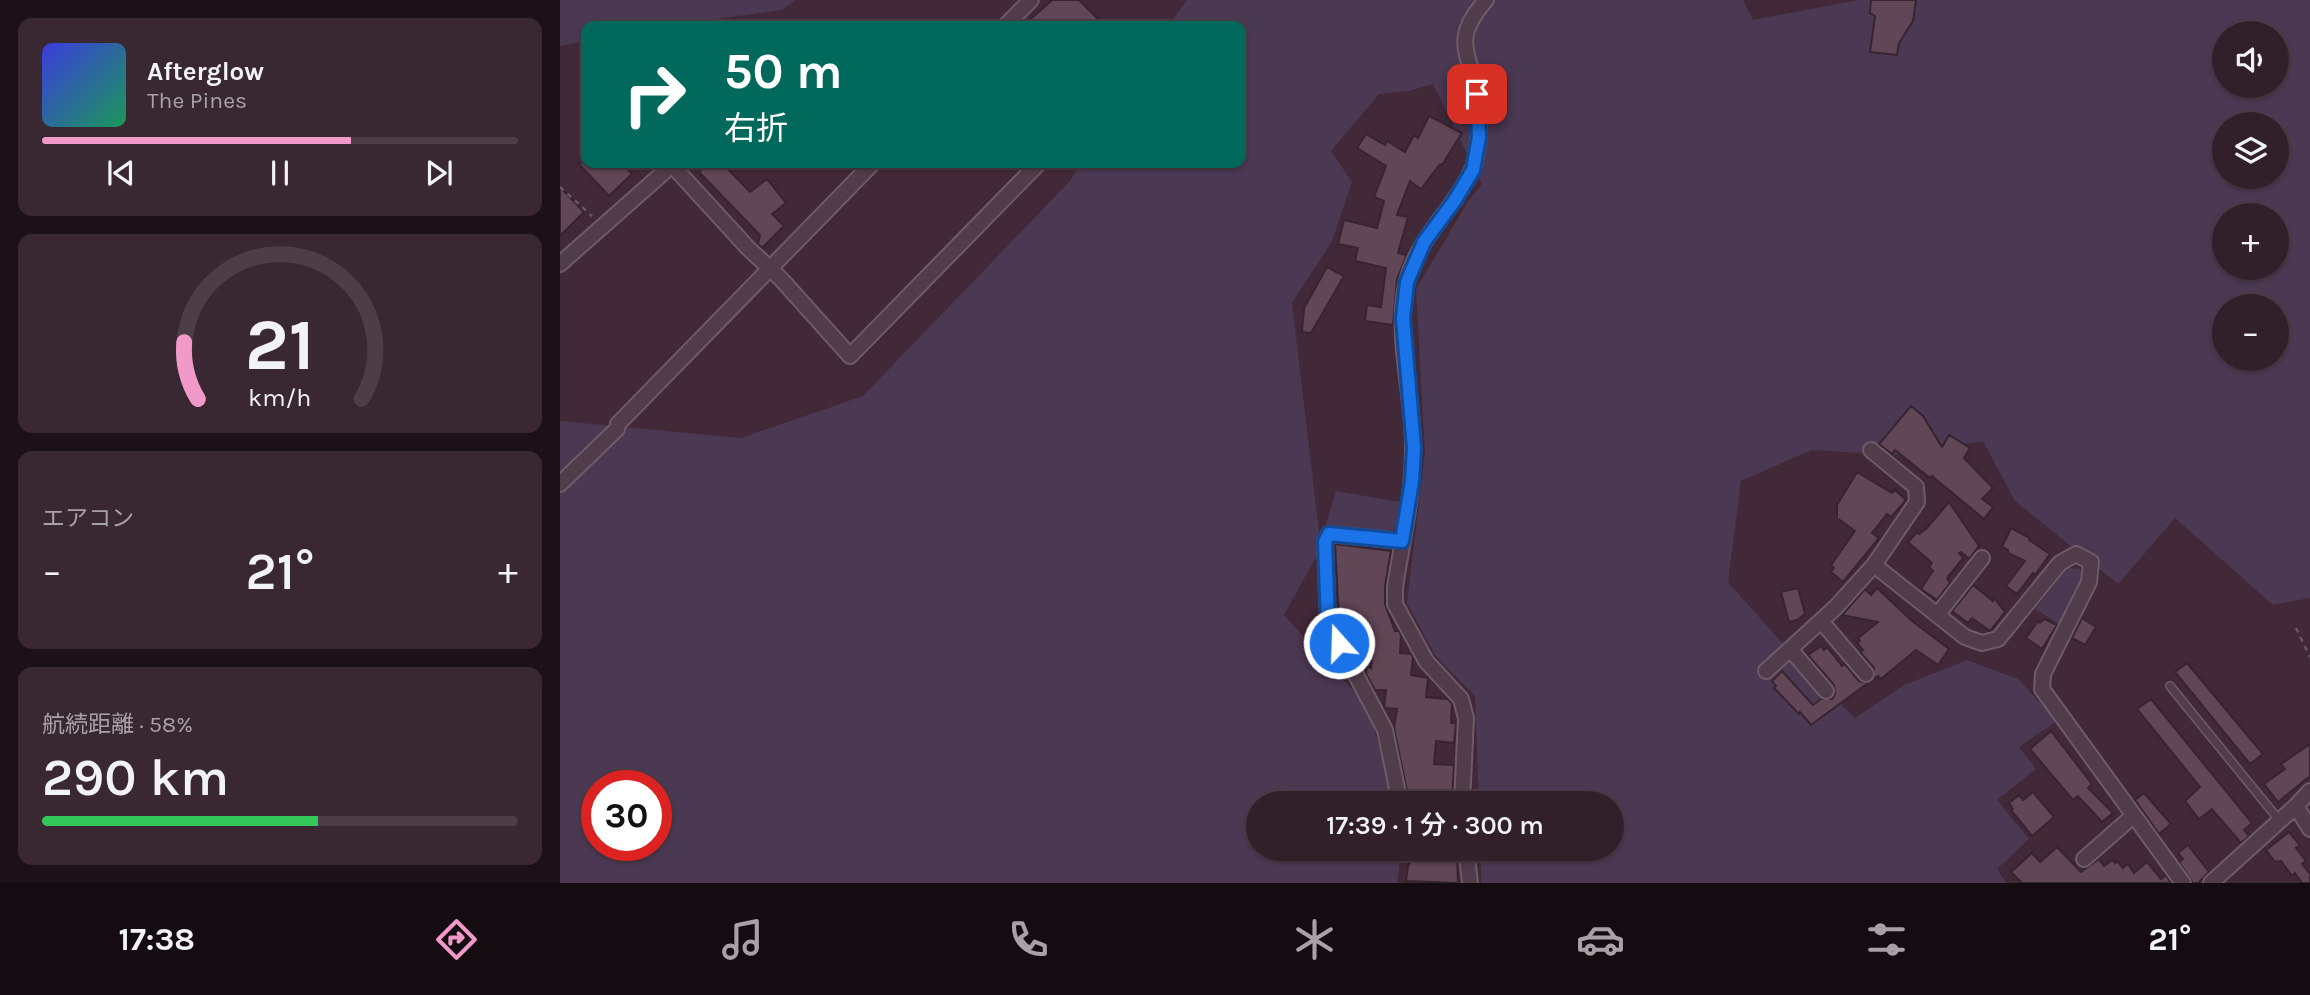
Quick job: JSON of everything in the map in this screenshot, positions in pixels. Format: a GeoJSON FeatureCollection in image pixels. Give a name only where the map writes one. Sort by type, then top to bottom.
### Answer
{"type":"FeatureCollection","features":[{"type":"Feature","properties":{"kind":"street"},"geometry":{"type":"LineString","coordinates":[[1010,21],[1031,0]]}},
{"type":"Feature","properties":{"kind":"street"},"geometry":{"type":"LineString","coordinates":[[1463,791],[1466,718],[1461,699],[1426,661],[1395,604],[1395,587],[1412,481],[1414,448],[1403,318],[1407,282],[1424,242],[1473,170],[1479,137],[1477,94],[1465,51],[1466,32],[1475,12],[1486,0]]}},
{"type":"Feature","properties":{"kind":"street"},"geometry":{"type":"LineString","coordinates":[[560,264],[669,168]]}},
{"type":"Feature","properties":{"kind":"street"},"geometry":{"type":"LineString","coordinates":[[675,168],[850,356],[1034,168]]}},
{"type":"Feature","properties":{"kind":"street"},"geometry":{"type":"LineString","coordinates":[[562,476],[617,429],[618,424],[868,168]]}},
{"type":"Feature","properties":{"kind":"street"},"geometry":{"type":"LineString","coordinates":[[1766,671],[1821,621],[1874,565],[1917,502],[1916,487],[1871,450]]}},
{"type":"Feature","properties":{"kind":"street"},"geometry":{"type":"LineString","coordinates":[[1398,791],[1385,730],[1328,622],[1325,542],[1329,534],[1402,541]]}},
{"type":"Feature","properties":{"kind":"street"},"geometry":{"type":"LineString","coordinates":[[1874,565],[1965,637],[1982,643],[1998,639],[2060,563],[2076,554],[2091,562],[2089,582],[2043,674],[2042,690],[2183,883]]}},
{"type":"Feature","properties":{"kind":"street"},"geometry":{"type":"LineString","coordinates":[[1938,614],[1982,558]]}},
{"type":"Feature","properties":{"kind":"street"},"geometry":{"type":"LineString","coordinates":[[1821,621],[1867,674]]}},
{"type":"Feature","properties":{"kind":"street"},"geometry":{"type":"LineString","coordinates":[[1790,649],[1826,691]]}},
{"type":"Feature","properties":{"kind":"street"},"geometry":{"type":"LineString","coordinates":[[2211,883],[2310,791]]}},
{"type":"Feature","properties":{"kind":"street"},"geometry":{"type":"LineString","coordinates":[[2296,806],[2310,829]]}},
{"type":"Feature","properties":{"kind":"street"},"geometry":{"type":"LineString","coordinates":[[2084,859],[2133,816]]}},
{"type":"Feature","properties":{"kind":"street"},"geometry":{"type":"LineString","coordinates":[[1467,861],[1470,883]]}},
{"type":"Feature","properties":{"kind":"lane"},"geometry":{"type":"LineString","coordinates":[[2169,687],[2280,821]]}},
{"type":"Feature","properties":{"kind":"path"},"geometry":{"type":"LineString","coordinates":[[560,187],[602,226]]}},
{"type":"Feature","properties":{"kind":"path"},"geometry":{"type":"LineString","coordinates":[[2296,628],[2310,657]]}},
{"type":"Feature","properties":{"kind":"shaded area"},"geometry":{"type":"Polygon","coordinates":[[[560,0],[795,0],[782,10],[700,21],[581,21],[581,42],[560,46],[560,0]]]}},
{"type":"Feature","properties":{"kind":"shaded area"},"geometry":{"type":"Polygon","coordinates":[[[1187,0],[1743,0],[1753,20],[1858,0],[2310,0],[2310,598],[2273,605],[2175,518],[2118,584],[2015,501],[1983,441],[1894,455],[1812,450],[1741,481],[1728,582],[1809,673],[1855,718],[1904,685],[1967,660],[2018,679],[2057,721],[2019,747],[2036,769],[1997,800],[2029,839],[1997,869],[2006,883],[1481,883],[1481,861],[1624,861],[1624,791],[1479,791],[1475,696],[1435,655],[1407,603],[1425,452],[1416,289],[1469,200],[1482,184],[1433,84],[1409,91],[1379,94],[1331,151],[1352,182],[1332,241],[1292,303],[1321,548],[1284,615],[1368,707],[1392,791],[1246,791],[1246,861],[1400,861],[1397,883],[560,883],[560,421],[741,438],[863,396],[1070,181],[1078,168],[1246,168],[1246,21],[1172,21],[1187,0]]]}},
{"type":"Feature","properties":{"kind":"shaded area"},"geometry":{"type":"Polygon","coordinates":[[[1336,491],[1406,503],[1387,540],[1324,531],[1336,491]]]}},
{"type":"Feature","properties":{"kind":"shaded area"},"geometry":{"type":"Polygon","coordinates":[[[2068,568],[2080,569],[2086,580],[2059,624],[2035,609],[2068,568]]]}},
{"type":"Feature","properties":{"kind":"building"},"geometry":{"type":"Polygon","coordinates":[[[1052,0],[1079,0],[1100,21],[1029,21],[1052,0]]]}},
{"type":"Feature","properties":{"kind":"building"},"geometry":{"type":"Polygon","coordinates":[[[1871,0],[1916,0],[1913,21],[1899,43],[1897,55],[1870,52],[1875,16],[1870,13],[1871,0]]]}},
{"type":"Feature","properties":{"kind":"building"},"geometry":{"type":"Polygon","coordinates":[[[1429,116],[1462,133],[1442,165],[1440,164],[1421,189],[1410,181],[1397,215],[1408,217],[1398,253],[1407,255],[1397,279],[1393,325],[1365,321],[1367,305],[1381,307],[1386,268],[1355,261],[1358,248],[1338,244],[1344,220],[1377,228],[1384,201],[1374,197],[1386,166],[1357,148],[1366,134],[1385,145],[1387,141],[1405,152],[1414,135],[1418,138],[1429,116]]]}},
{"type":"Feature","properties":{"kind":"building"},"geometry":{"type":"Polygon","coordinates":[[[583,168],[626,168],[632,174],[609,196],[583,168]]]}},
{"type":"Feature","properties":{"kind":"building"},"geometry":{"type":"Polygon","coordinates":[[[703,168],[727,168],[750,192],[767,179],[786,203],[772,214],[784,226],[762,248],[758,244],[760,235],[699,172],[703,168]]]}},
{"type":"Feature","properties":{"kind":"building"},"geometry":{"type":"Polygon","coordinates":[[[560,187],[584,212],[560,236],[560,187]]]}},
{"type":"Feature","properties":{"kind":"building"},"geometry":{"type":"Polygon","coordinates":[[[1327,267],[1344,276],[1311,333],[1302,332],[1304,308],[1327,267]]]}},
{"type":"Feature","properties":{"kind":"building"},"geometry":{"type":"Polygon","coordinates":[[[1911,406],[1923,416],[1942,447],[1949,435],[1970,448],[1964,458],[1993,488],[1982,499],[1993,507],[1984,519],[1932,476],[1930,478],[1895,450],[1892,454],[1879,444],[1911,406]]]}},
{"type":"Feature","properties":{"kind":"building"},"geometry":{"type":"Polygon","coordinates":[[[1857,472],[1892,493],[1895,490],[1906,500],[1891,517],[1887,514],[1872,533],[1879,538],[1843,582],[1831,572],[1834,568],[1831,565],[1855,531],[1837,518],[1837,505],[1857,472]]]}},
{"type":"Feature","properties":{"kind":"building"},"geometry":{"type":"Polygon","coordinates":[[[1949,502],[1979,546],[1969,559],[1959,553],[1963,558],[1947,578],[1950,583],[1937,600],[1921,589],[1933,571],[1929,567],[1932,563],[1908,542],[1917,532],[1919,534],[1926,529],[1949,502]]]}},
{"type":"Feature","properties":{"kind":"building"},"geometry":{"type":"Polygon","coordinates":[[[2011,528],[2030,538],[2029,540],[2050,554],[2017,594],[2006,586],[2025,561],[2002,547],[2011,528]]]}},
{"type":"Feature","properties":{"kind":"building"},"geometry":{"type":"Polygon","coordinates":[[[1335,544],[1391,551],[1385,604],[1395,631],[1399,631],[1401,635],[1400,653],[1411,654],[1413,657],[1411,675],[1428,678],[1426,697],[1448,699],[1452,704],[1451,723],[1456,723],[1454,743],[1436,741],[1434,764],[1454,765],[1453,791],[1407,791],[1394,728],[1397,709],[1384,708],[1386,690],[1375,690],[1366,674],[1367,667],[1371,668],[1373,645],[1350,642],[1352,622],[1339,621],[1335,544]]]}},
{"type":"Feature","properties":{"kind":"building"},"geometry":{"type":"Polygon","coordinates":[[[1973,585],[1993,601],[1994,598],[2005,612],[1990,631],[1972,618],[1968,623],[1952,611],[1973,585]]]}},
{"type":"Feature","properties":{"kind":"building"},"geometry":{"type":"Polygon","coordinates":[[[1798,588],[1805,614],[1789,622],[1781,592],[1798,588]]]}},
{"type":"Feature","properties":{"kind":"building"},"geometry":{"type":"Polygon","coordinates":[[[1877,588],[1912,621],[1949,649],[1938,665],[1916,650],[1881,679],[1878,676],[1874,679],[1874,668],[1860,652],[1863,650],[1857,643],[1860,641],[1858,638],[1878,622],[1842,615],[1865,589],[1871,595],[1877,588]]]}},
{"type":"Feature","properties":{"kind":"building"},"geometry":{"type":"Polygon","coordinates":[[[2082,618],[2096,627],[2085,645],[2072,638],[2082,618]]]}},
{"type":"Feature","properties":{"kind":"building"},"geometry":{"type":"Polygon","coordinates":[[[2044,619],[2057,625],[2042,649],[2026,638],[2038,621],[2040,623],[2044,619]]]}},
{"type":"Feature","properties":{"kind":"building"},"geometry":{"type":"Polygon","coordinates":[[[1821,646],[1824,650],[1827,647],[1859,681],[1868,683],[1811,725],[1774,688],[1776,686],[1772,681],[1782,671],[1813,705],[1821,699],[1832,699],[1835,694],[1834,685],[1808,655],[1821,646]]]}},
{"type":"Feature","properties":{"kind":"building"},"geometry":{"type":"Polygon","coordinates":[[[2187,663],[2263,754],[2250,764],[2175,672],[2187,663]]]}},
{"type":"Feature","properties":{"kind":"building"},"geometry":{"type":"Polygon","coordinates":[[[2151,699],[2252,823],[2244,830],[2249,836],[2241,843],[2212,809],[2199,819],[2185,801],[2200,787],[2137,709],[2151,699]]]}},
{"type":"Feature","properties":{"kind":"building"},"geometry":{"type":"Polygon","coordinates":[[[2051,731],[2092,784],[2088,788],[2113,813],[2102,822],[2078,796],[2073,800],[2030,749],[2051,731]]]}},
{"type":"Feature","properties":{"kind":"building"},"geometry":{"type":"Polygon","coordinates":[[[2310,744],[2310,776],[2278,802],[2264,784],[2285,769],[2281,764],[2310,744]]]}},
{"type":"Feature","properties":{"kind":"building"},"geometry":{"type":"Polygon","coordinates":[[[2033,792],[2054,817],[2032,836],[2011,810],[2013,809],[2009,803],[2019,795],[2023,800],[2033,792]]]}},
{"type":"Feature","properties":{"kind":"building"},"geometry":{"type":"Polygon","coordinates":[[[2144,793],[2171,824],[2159,834],[2135,800],[2144,793]]]}},
{"type":"Feature","properties":{"kind":"building"},"geometry":{"type":"Polygon","coordinates":[[[2289,832],[2300,845],[2296,848],[2306,861],[2302,864],[2310,874],[2310,883],[2302,883],[2295,873],[2292,876],[2281,861],[2275,862],[2266,850],[2289,832]]]}},
{"type":"Feature","properties":{"kind":"building"},"geometry":{"type":"Polygon","coordinates":[[[2188,845],[2209,872],[2198,883],[2193,883],[2179,862],[2183,859],[2178,853],[2188,845]]]}},
{"type":"Feature","properties":{"kind":"building"},"geometry":{"type":"Polygon","coordinates":[[[2057,847],[2081,872],[2099,859],[2104,866],[2112,860],[2115,863],[2117,861],[2123,868],[2128,864],[2134,873],[2147,862],[2161,879],[2166,875],[2171,883],[2022,883],[2011,872],[2032,853],[2040,862],[2057,847]]]}},
{"type":"Feature","properties":{"kind":"building"},"geometry":{"type":"Polygon","coordinates":[[[1411,861],[1457,861],[1458,883],[1406,881],[1411,861]]]}},
{"type":"Feature","properties":{"kind":"route"},"geometry":{"type":"LineString","coordinates":[[1339,643],[1328,622],[1325,542],[1329,534],[1402,541],[1412,481],[1414,448],[1403,318],[1407,282],[1424,242],[1473,170],[1479,137],[1477,94]]}}]}
